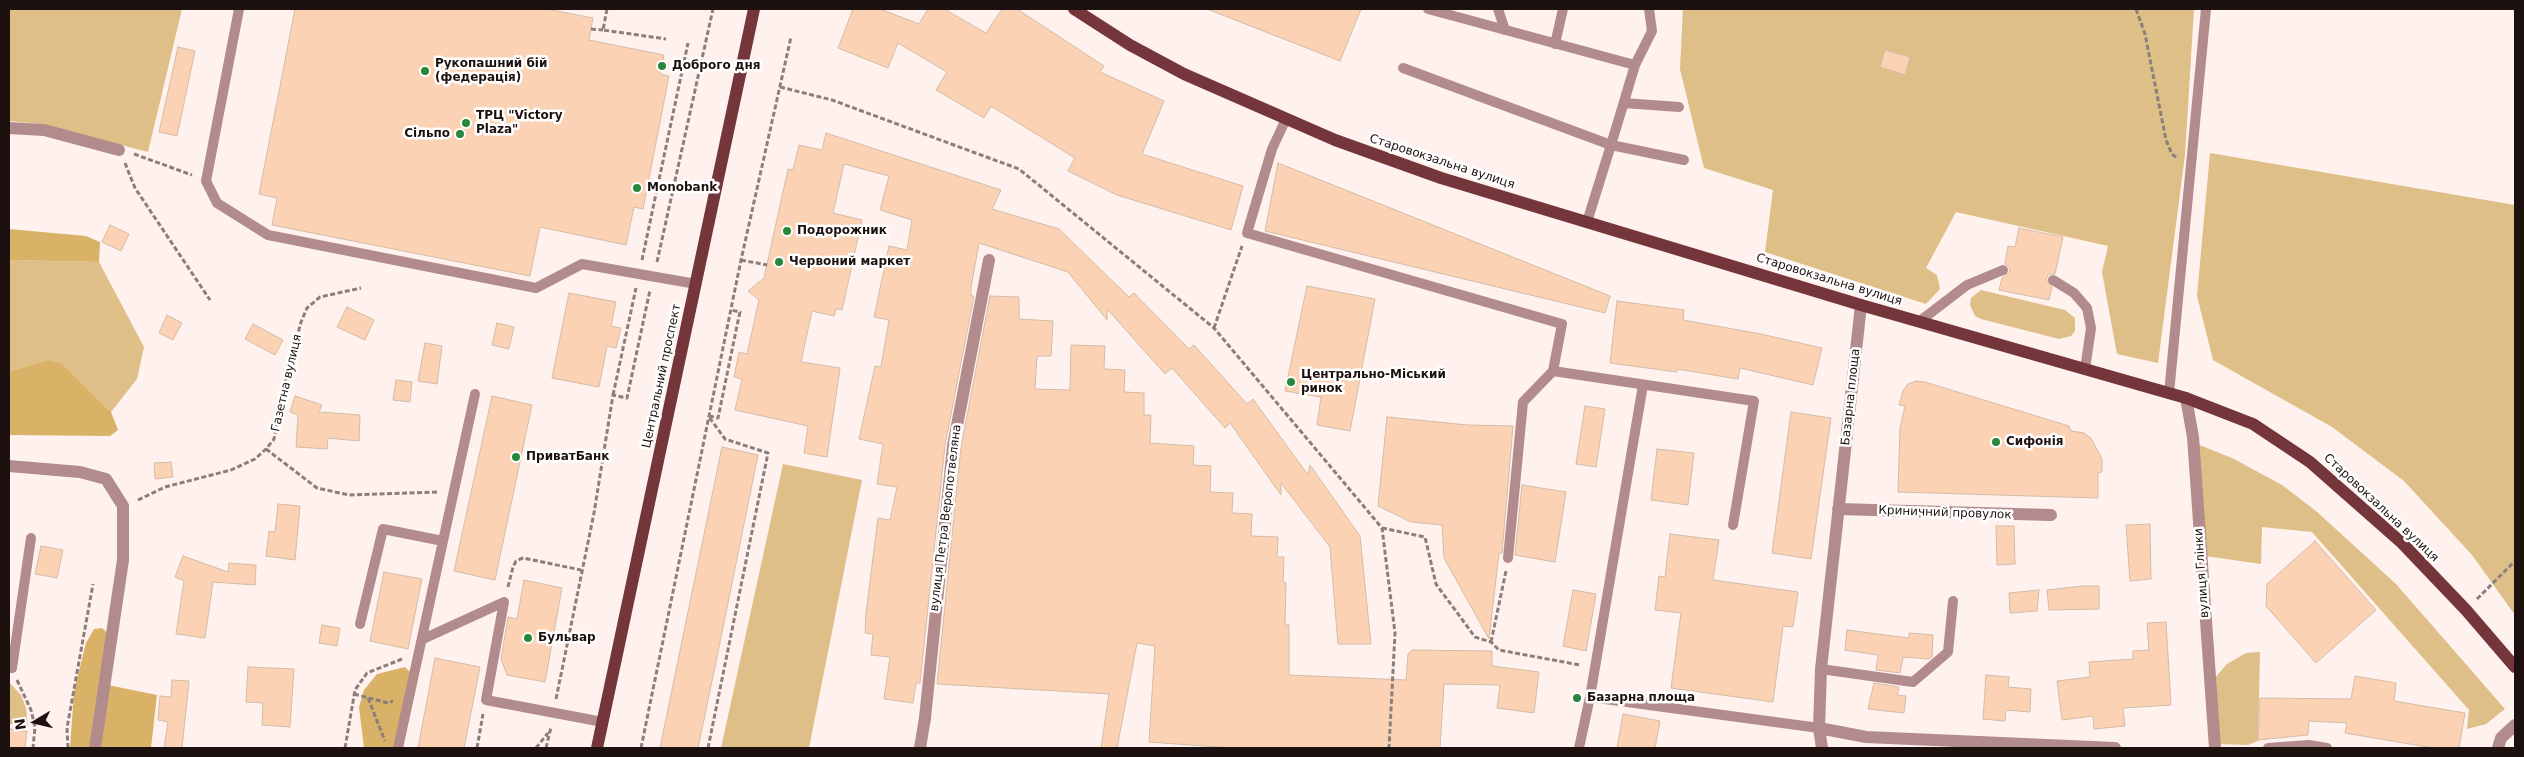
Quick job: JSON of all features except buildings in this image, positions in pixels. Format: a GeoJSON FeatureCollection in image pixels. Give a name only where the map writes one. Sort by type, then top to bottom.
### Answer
{"type":"FeatureCollection","features":[{"type":"Feature","properties":{"kind":"main road","name":"Центральний проспект"},"geometry":{"type":"LineString","coordinates":[[597,748],[754,9]]}},
{"type":"Feature","properties":{"kind":"main road","name":"Старовокзальна вулиця"},"geometry":{"type":"LineString","coordinates":[[1074,9],[1130,45],[1184,74],[1335,140],[1441,178],[1861,304],[2186,398],[2253,424],[2310,462],[2402,543],[2466,610],[2515,667]]}},
{"type":"Feature","properties":{"kind":"street"},"geometry":{"type":"LineString","coordinates":[[9,128],[44,130],[119,150]]}},
{"type":"Feature","properties":{"kind":"street","name":"вулиця Петра Веропотвеляна"},"geometry":{"type":"LineString","coordinates":[[920,748],[953,446],[989,260]]}},
{"type":"Feature","properties":{"kind":"street","name":"Базарна площа"},"geometry":{"type":"LineString","coordinates":[[1822,748],[1820,728],[1821,669],[1861,304]]}},
{"type":"Feature","properties":{"kind":"street","name":"вулиця Глінки"},"geometry":{"type":"LineString","coordinates":[[2186,398],[2192,437],[2215,748]]}},
{"type":"Feature","properties":{"kind":"street"},"geometry":{"type":"LineString","coordinates":[[9,466],[80,472],[106,479],[124,506],[123,560],[95,748]]}},
{"type":"Feature","properties":{"kind":"street","name":"Криничний провулок"},"geometry":{"type":"LineString","coordinates":[[1838,509],[2051,516]]}},
{"type":"Feature","properties":{"kind":"street"},"geometry":{"type":"LineString","coordinates":[[2498,748],[2501,738],[2515,725]]}},
{"type":"Feature","properties":{"kind":"street"},"geometry":{"type":"LineString","coordinates":[[1820,728],[1882,743],[2115,748]]}},
{"type":"Feature","properties":{"kind":"lane"},"geometry":{"type":"LineString","coordinates":[[239,9],[206,181],[217,203],[268,235],[536,288],[582,264],[696,284]]}},
{"type":"Feature","properties":{"kind":"lane"},"geometry":{"type":"LineString","coordinates":[[1428,9],[1635,66]]}},
{"type":"Feature","properties":{"kind":"lane"},"geometry":{"type":"LineString","coordinates":[[1498,9],[1505,30]]}},
{"type":"Feature","properties":{"kind":"lane"},"geometry":{"type":"LineString","coordinates":[[1555,44],[1563,9]]}},
{"type":"Feature","properties":{"kind":"lane"},"geometry":{"type":"LineString","coordinates":[[1587,222],[1635,66],[1652,31],[1649,9]]}},
{"type":"Feature","properties":{"kind":"lane"},"geometry":{"type":"LineString","coordinates":[[2169,393],[2206,9]]}},
{"type":"Feature","properties":{"kind":"lane"},"geometry":{"type":"LineString","coordinates":[[1403,68],[1611,145],[1684,160]]}},
{"type":"Feature","properties":{"kind":"lane"},"geometry":{"type":"LineString","coordinates":[[1624,102],[1679,107]]}},
{"type":"Feature","properties":{"kind":"lane"},"geometry":{"type":"LineString","coordinates":[[1286,119],[1272,149],[1247,233],[1562,324],[1553,370],[1523,402],[1508,558]]}},
{"type":"Feature","properties":{"kind":"lane"},"geometry":{"type":"LineString","coordinates":[[1920,321],[1967,285],[2004,270]]}},
{"type":"Feature","properties":{"kind":"lane"},"geometry":{"type":"LineString","coordinates":[[2054,280],[2074,293],[2087,308],[2090,328],[2085,369]]}},
{"type":"Feature","properties":{"kind":"lane"},"geometry":{"type":"LineString","coordinates":[[1553,370],[1754,402],[1732,525]]}},
{"type":"Feature","properties":{"kind":"lane"},"geometry":{"type":"LineString","coordinates":[[1579,748],[1590,697],[1643,385]]}},
{"type":"Feature","properties":{"kind":"lane"},"geometry":{"type":"LineString","coordinates":[[398,748],[444,541],[474,394]]}},
{"type":"Feature","properties":{"kind":"lane"},"geometry":{"type":"LineString","coordinates":[[360,624],[384,529],[444,541]]}},
{"type":"Feature","properties":{"kind":"lane"},"geometry":{"type":"LineString","coordinates":[[11,668],[31,538]]}},
{"type":"Feature","properties":{"kind":"lane"},"geometry":{"type":"LineString","coordinates":[[1821,669],[1914,682],[1948,652],[1953,601]]}},
{"type":"Feature","properties":{"kind":"lane"},"geometry":{"type":"LineString","coordinates":[[504,602],[486,700],[602,722]]}},
{"type":"Feature","properties":{"kind":"lane"},"geometry":{"type":"LineString","coordinates":[[422,639],[504,602]]}},
{"type":"Feature","properties":{"kind":"lane"},"geometry":{"type":"LineString","coordinates":[[1590,697],[1820,728]]}},
{"type":"Feature","properties":{"kind":"lane"},"geometry":{"type":"LineString","coordinates":[[2268,748],[2309,744],[2327,748]]}},
{"type":"Feature","properties":{"kind":"path"},"geometry":{"type":"LineString","coordinates":[[603,30],[607,9]]}},
{"type":"Feature","properties":{"kind":"path"},"geometry":{"type":"LineString","coordinates":[[613,396],[627,398],[713,9]]}},
{"type":"Feature","properties":{"kind":"path"},"geometry":{"type":"LineString","coordinates":[[2136,9],[2145,34],[2166,140],[2172,154],[2182,162],[2191,162]]}},
{"type":"Feature","properties":{"kind":"path"},"geometry":{"type":"LineString","coordinates":[[591,29],[666,39]]}},
{"type":"Feature","properties":{"kind":"path"},"geometry":{"type":"LineString","coordinates":[[641,748],[741,260],[791,37]]}},
{"type":"Feature","properties":{"kind":"path"},"geometry":{"type":"LineString","coordinates":[[639,274],[688,43]]}},
{"type":"Feature","properties":{"kind":"path"},"geometry":{"type":"LineString","coordinates":[[780,86],[832,100],[1020,169],[1214,328],[1382,528],[1394,633],[1389,748]]}},
{"type":"Feature","properties":{"kind":"path"},"geometry":{"type":"LineString","coordinates":[[119,150],[147,158],[206,181]]}},
{"type":"Feature","properties":{"kind":"path"},"geometry":{"type":"LineString","coordinates":[[119,150],[135,188],[210,300]]}},
{"type":"Feature","properties":{"kind":"path"},"geometry":{"type":"LineString","coordinates":[[1214,328],[1247,233]]}},
{"type":"Feature","properties":{"kind":"path"},"geometry":{"type":"LineString","coordinates":[[741,260],[767,265]]}},
{"type":"Feature","properties":{"kind":"path","name":"Газетна вулиця"},"geometry":{"type":"LineString","coordinates":[[124,506],[165,487],[232,470],[255,459],[266,449],[274,439],[286,379],[301,322],[307,308],[320,297],[361,288]]}},
{"type":"Feature","properties":{"kind":"path"},"geometry":{"type":"LineString","coordinates":[[546,748],[594,513],[613,396],[634,299]]}},
{"type":"Feature","properties":{"kind":"path"},"geometry":{"type":"LineString","coordinates":[[709,416],[718,418],[740,312],[731,310]]}},
{"type":"Feature","properties":{"kind":"path"},"geometry":{"type":"LineString","coordinates":[[708,748],[768,453],[725,439],[709,416]]}},
{"type":"Feature","properties":{"kind":"path"},"geometry":{"type":"LineString","coordinates":[[266,449],[317,488],[349,496],[454,492]]}},
{"type":"Feature","properties":{"kind":"path"},"geometry":{"type":"LineString","coordinates":[[1382,528],[1425,537],[1436,584],[1475,637],[1491,642],[1499,650],[1595,667]]}},
{"type":"Feature","properties":{"kind":"path"},"geometry":{"type":"LineString","coordinates":[[504,602],[513,567],[516,561],[523,558],[581,570]]}},
{"type":"Feature","properties":{"kind":"path"},"geometry":{"type":"LineString","coordinates":[[1491,642],[1508,558]]}},
{"type":"Feature","properties":{"kind":"path"},"geometry":{"type":"LineString","coordinates":[[2466,610],[2515,561]]}},
{"type":"Feature","properties":{"kind":"path"},"geometry":{"type":"LineString","coordinates":[[68,748],[68,728],[93,584]]}},
{"type":"Feature","properties":{"kind":"path"},"geometry":{"type":"LineString","coordinates":[[345,748],[354,694],[367,673],[419,653]]}},
{"type":"Feature","properties":{"kind":"path"},"geometry":{"type":"LineString","coordinates":[[11,668],[31,710],[35,727],[33,748]]}},
{"type":"Feature","properties":{"kind":"path"},"geometry":{"type":"LineString","coordinates":[[354,694],[388,703],[411,692]]}},
{"type":"Feature","properties":{"kind":"path"},"geometry":{"type":"LineString","coordinates":[[368,698],[382,738],[388,743]]}},
{"type":"Feature","properties":{"kind":"path"},"geometry":{"type":"LineString","coordinates":[[477,748],[486,700]]}},
{"type":"Feature","properties":{"kind":"path"},"geometry":{"type":"LineString","coordinates":[[536,748],[550,731]]}},
{"type":"Feature","properties":{"kind":"shaded area"},"geometry":{"type":"Polygon","coordinates":[[[9,9],[182,9],[148,152],[42,124],[9,121],[9,9]]]}},
{"type":"Feature","properties":{"kind":"shaded area"},"geometry":{"type":"Polygon","coordinates":[[[1683,9],[2194,9],[2185,155],[2158,363],[2117,354],[2102,272],[2108,246],[1956,212],[1926,268],[1937,275],[1940,289],[1926,304],[1765,252],[1773,190],[1704,168],[1680,69],[1683,9]]]}},
{"type":"Feature","properties":{"kind":"shaded area"},"geometry":{"type":"Polygon","coordinates":[[[2210,153],[2515,205],[2515,615],[2472,555],[2404,481],[2332,427],[2213,360],[2197,296],[2210,153]]]}},
{"type":"Feature","properties":{"kind":"shaded area"},"geometry":{"type":"Polygon","coordinates":[[[9,229],[86,236],[100,242],[99,262],[9,260],[9,229]]]}},
{"type":"Feature","properties":{"kind":"shaded area"},"geometry":{"type":"Polygon","coordinates":[[[9,260],[99,262],[144,347],[137,379],[111,412],[62,363],[48,360],[9,371],[9,260]]]}},
{"type":"Feature","properties":{"kind":"shaded area"},"geometry":{"type":"Polygon","coordinates":[[[1981,290],[2065,310],[2075,318],[2075,331],[2071,336],[2059,339],[1981,319],[1975,316],[1970,305],[1971,298],[1981,290]]]}},
{"type":"Feature","properties":{"kind":"shaded area"},"geometry":{"type":"Polygon","coordinates":[[[48,360],[62,363],[111,412],[118,430],[110,436],[9,435],[9,371],[48,360]]]}},
{"type":"Feature","properties":{"kind":"shaded area"},"geometry":{"type":"Polygon","coordinates":[[[2197,444],[2232,458],[2282,485],[2316,511],[2396,584],[2505,709],[2486,724],[2467,729],[2469,710],[2312,532],[2262,527],[2261,564],[2205,556],[2197,444]]]}},
{"type":"Feature","properties":{"kind":"shaded area"},"geometry":{"type":"Polygon","coordinates":[[[783,464],[862,480],[809,748],[721,748],[783,464]]]}},
{"type":"Feature","properties":{"kind":"shaded area"},"geometry":{"type":"Polygon","coordinates":[[[102,628],[111,636],[103,684],[157,695],[151,748],[70,748],[74,691],[86,643],[94,629],[102,628]]]}},
{"type":"Feature","properties":{"kind":"shaded area"},"geometry":{"type":"Polygon","coordinates":[[[2260,652],[2258,741],[2248,745],[2218,744],[2213,680],[2227,664],[2246,653],[2260,652]]]}},
{"type":"Feature","properties":{"kind":"shaded area"},"geometry":{"type":"Polygon","coordinates":[[[405,667],[410,672],[395,748],[364,748],[359,707],[364,690],[377,674],[405,667]]]}},
{"type":"Feature","properties":{"kind":"shaded area"},"geometry":{"type":"Polygon","coordinates":[[[9,682],[21,695],[26,708],[28,726],[9,724],[9,682]]]}},
{"type":"Feature","properties":{"kind":"place","name":"Доброго дня"},"geometry":{"type":"Point","coordinates":[662,66]}},
{"type":"Feature","properties":{"kind":"place","name":"Рукопашний бій (федерація)"},"geometry":{"type":"Point","coordinates":[425,71]}},
{"type":"Feature","properties":{"kind":"place","name":"ТРЦ \"Victory Plaza\""},"geometry":{"type":"Point","coordinates":[466,123]}},
{"type":"Feature","properties":{"kind":"place","name":"Сільпо"},"geometry":{"type":"Point","coordinates":[460,134]}},
{"type":"Feature","properties":{"kind":"place","name":"Monobank"},"geometry":{"type":"Point","coordinates":[637,188]}},
{"type":"Feature","properties":{"kind":"place","name":"Подорожник"},"geometry":{"type":"Point","coordinates":[787,231]}},
{"type":"Feature","properties":{"kind":"place","name":"Червоний маркет"},"geometry":{"type":"Point","coordinates":[779,262]}},
{"type":"Feature","properties":{"kind":"place","name":"Центрально-Міський ринок"},"geometry":{"type":"Point","coordinates":[1291,382]}},
{"type":"Feature","properties":{"kind":"place","name":"Сифонія"},"geometry":{"type":"Point","coordinates":[1996,442]}},
{"type":"Feature","properties":{"kind":"place","name":"ПриватБанк"},"geometry":{"type":"Point","coordinates":[516,457]}},
{"type":"Feature","properties":{"kind":"place","name":"Бульвар"},"geometry":{"type":"Point","coordinates":[528,638]}},
{"type":"Feature","properties":{"kind":"place","name":"Базарна площа"},"geometry":{"type":"Point","coordinates":[1577,698]}}]}
